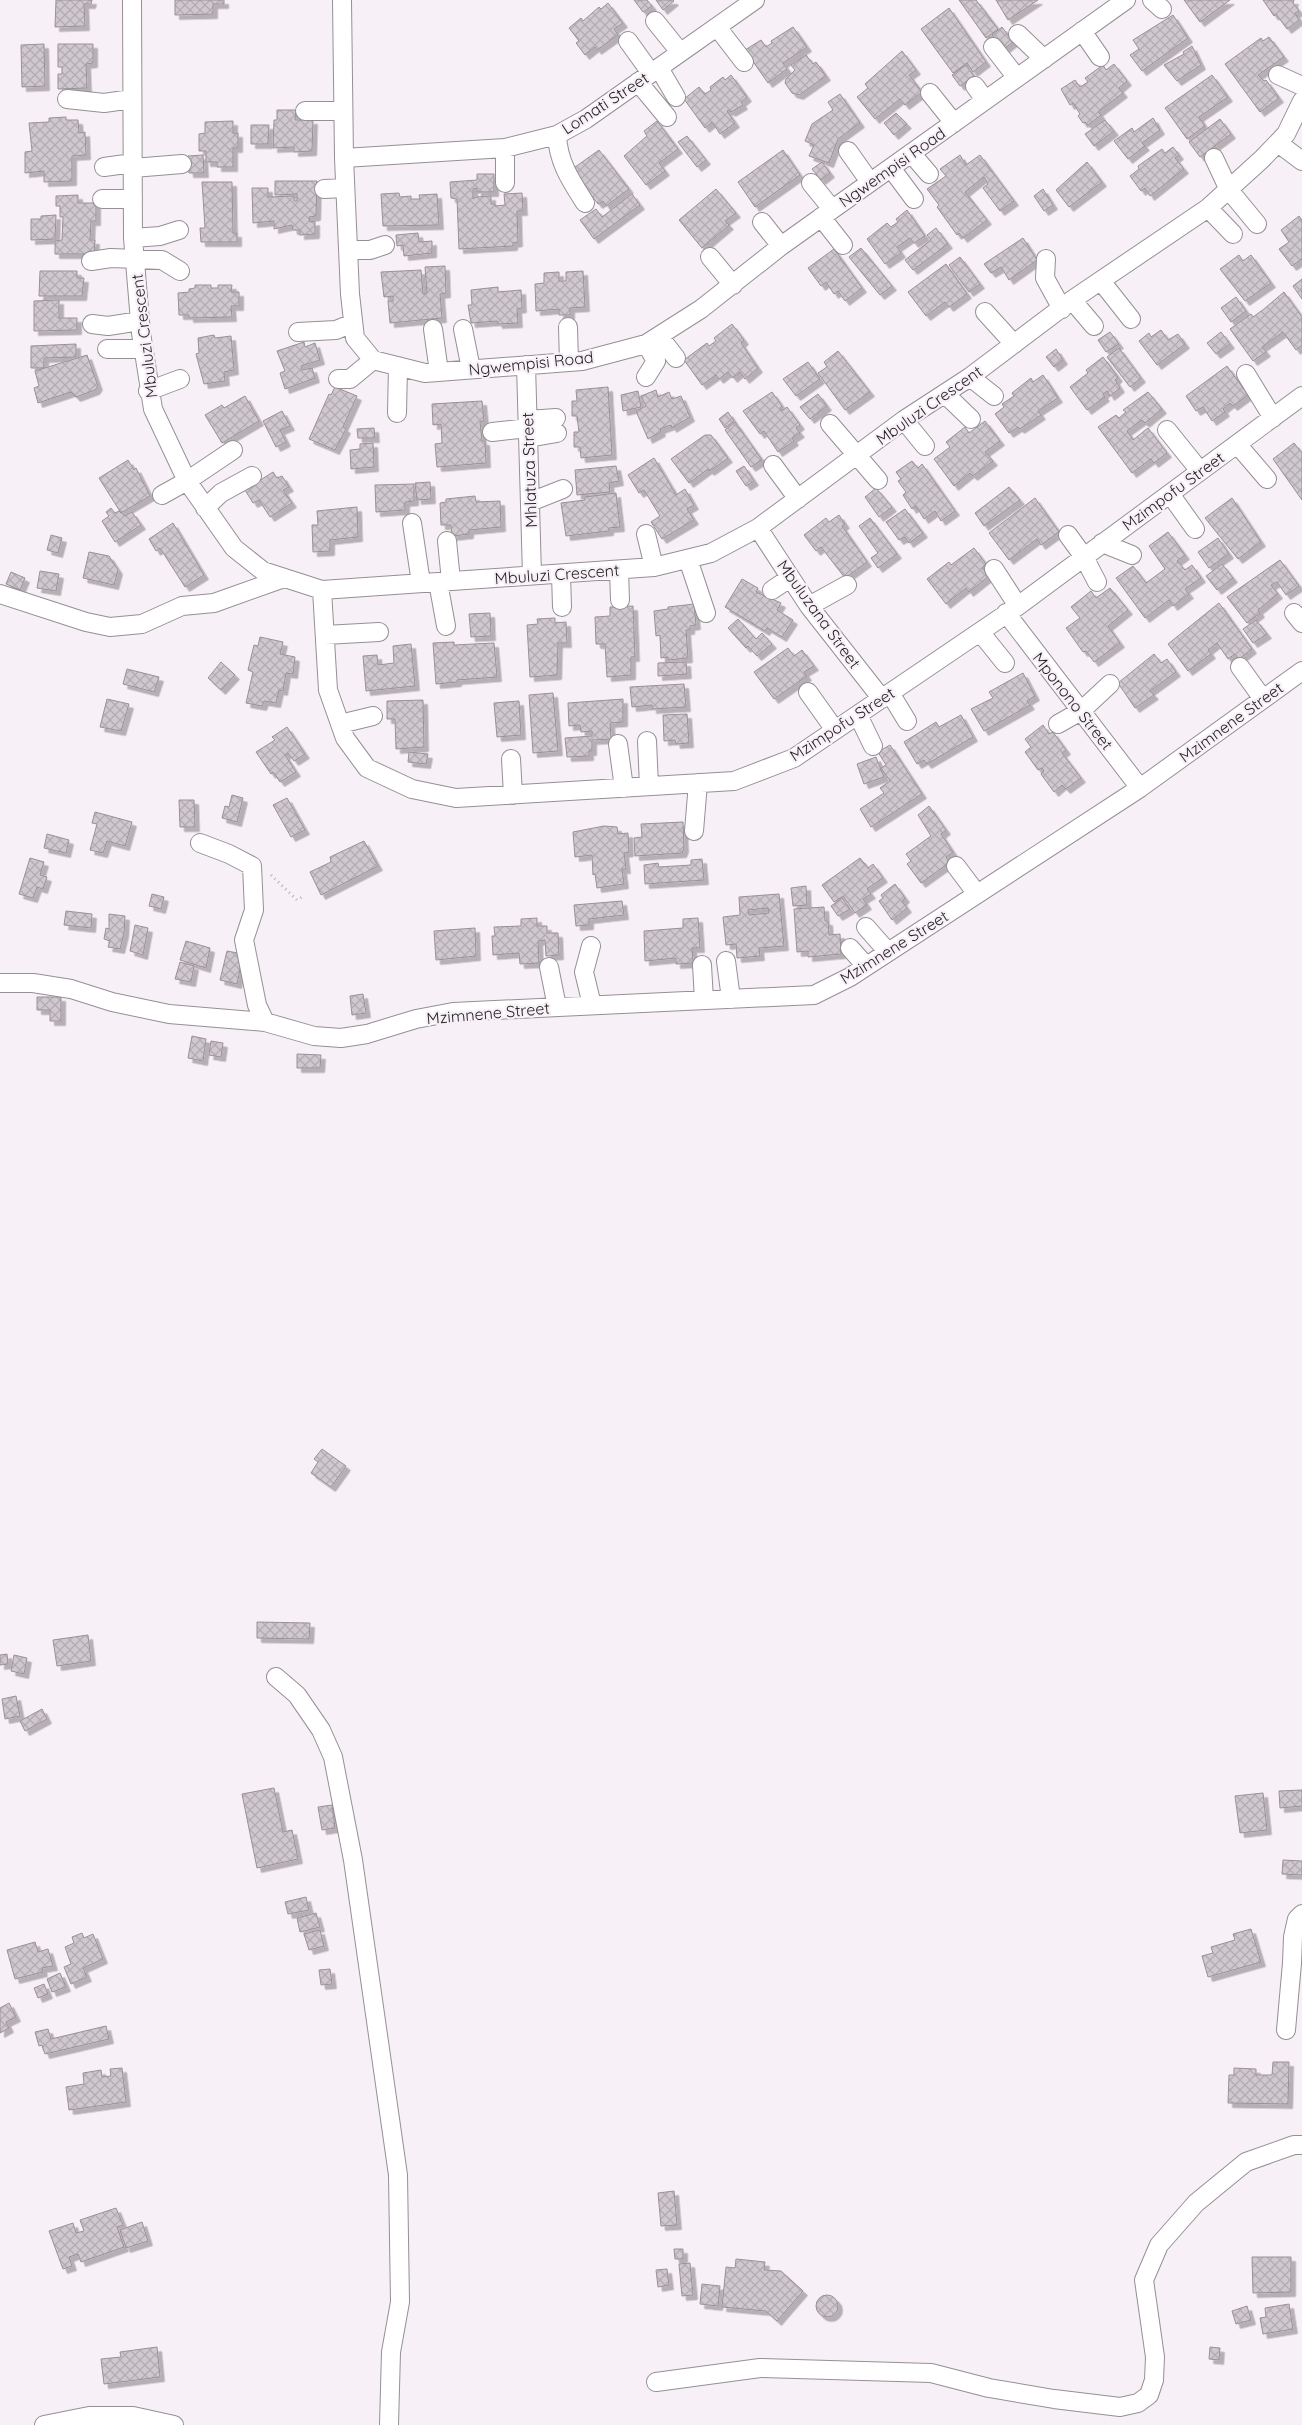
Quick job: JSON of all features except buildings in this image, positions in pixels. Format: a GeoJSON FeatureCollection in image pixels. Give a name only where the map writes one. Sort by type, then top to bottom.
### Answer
{"type":"FeatureCollection","features":[{"type":"Feature","properties":{"kind":"street","name":"Mbuluzi Crescent"},"geometry":{"type":"LineString","coordinates":[[132,0],[133,238],[143,349],[148,391],[153,409],[187,481],[234,548],[263,571],[322,590],[654,568],[710,553],[758,528],[904,420],[970,377],[1067,304],[1208,208],[1286,134],[1302,101]]}},
{"type":"Feature","properties":{"kind":"street"},"geometry":{"type":"LineString","coordinates":[[338,379],[350,379],[372,360],[355,338],[353,323],[345,188],[342,0]]}},
{"type":"Feature","properties":{"kind":"street","name":"Lomati Street"},"geometry":{"type":"LineString","coordinates":[[344,158],[505,148],[557,135],[586,119],[755,0]]}},
{"type":"Feature","properties":{"kind":"street","name":"Ngwempisi Road"},"geometry":{"type":"LineString","coordinates":[[372,360],[425,373],[471,370],[582,361],[653,340],[733,285],[826,213],[1126,0]]}},
{"type":"Feature","properties":{"kind":"street"},"geometry":{"type":"LineString","coordinates":[[655,21],[680,52]]}},
{"type":"Feature","properties":{"kind":"street"},"geometry":{"type":"LineString","coordinates":[[717,27],[744,62]]}},
{"type":"Feature","properties":{"kind":"street"},"geometry":{"type":"LineString","coordinates":[[1082,31],[1100,57]]}},
{"type":"Feature","properties":{"kind":"street"},"geometry":{"type":"LineString","coordinates":[[1018,34],[1044,59]]}},
{"type":"Feature","properties":{"kind":"street"},"geometry":{"type":"LineString","coordinates":[[628,41],[649,74],[667,117]]}},
{"type":"Feature","properties":{"kind":"street"},"geometry":{"type":"LineString","coordinates":[[993,48],[1016,78]]}},
{"type":"Feature","properties":{"kind":"street"},"geometry":{"type":"LineString","coordinates":[[649,74],[676,98]]}},
{"type":"Feature","properties":{"kind":"street"},"geometry":{"type":"LineString","coordinates":[[1278,75],[1302,86]]}},
{"type":"Feature","properties":{"kind":"street"},"geometry":{"type":"LineString","coordinates":[[975,86],[986,100]]}},
{"type":"Feature","properties":{"kind":"street"},"geometry":{"type":"LineString","coordinates":[[930,93],[954,123]]}},
{"type":"Feature","properties":{"kind":"street"},"geometry":{"type":"LineString","coordinates":[[67,99],[104,103],[132,99]]}},
{"type":"Feature","properties":{"kind":"street"},"geometry":{"type":"LineString","coordinates":[[305,111],[343,112]]}},
{"type":"Feature","properties":{"kind":"street"},"geometry":{"type":"LineString","coordinates":[[557,135],[557,151],[566,172],[585,203]]}},
{"type":"Feature","properties":{"kind":"street"},"geometry":{"type":"LineString","coordinates":[[1278,143],[1302,161]]}},
{"type":"Feature","properties":{"kind":"street"},"geometry":{"type":"LineString","coordinates":[[505,148],[506,183]]}},
{"type":"Feature","properties":{"kind":"street"},"geometry":{"type":"LineString","coordinates":[[848,151],[870,182]]}},
{"type":"Feature","properties":{"kind":"street"},"geometry":{"type":"LineString","coordinates":[[911,153],[929,174]]}},
{"type":"Feature","properties":{"kind":"street"},"geometry":{"type":"LineString","coordinates":[[1214,158],[1229,190],[1256,224]]}},
{"type":"Feature","properties":{"kind":"street"},"geometry":{"type":"LineString","coordinates":[[104,167],[182,164]]}},
{"type":"Feature","properties":{"kind":"street"},"geometry":{"type":"LineString","coordinates":[[891,168],[914,199]]}},
{"type":"Feature","properties":{"kind":"street"},"geometry":{"type":"LineString","coordinates":[[811,183],[843,245]]}},
{"type":"Feature","properties":{"kind":"street"},"geometry":{"type":"LineString","coordinates":[[324,189],[345,188]]}},
{"type":"Feature","properties":{"kind":"street"},"geometry":{"type":"LineString","coordinates":[[102,198],[133,199]]}},
{"type":"Feature","properties":{"kind":"street"},"geometry":{"type":"LineString","coordinates":[[1208,208],[1233,234]]}},
{"type":"Feature","properties":{"kind":"street"},"geometry":{"type":"LineString","coordinates":[[762,222],[781,246]]}},
{"type":"Feature","properties":{"kind":"street"},"geometry":{"type":"LineString","coordinates":[[133,238],[160,236],[179,230]]}},
{"type":"Feature","properties":{"kind":"street"},"geometry":{"type":"LineString","coordinates":[[348,250],[370,250],[385,245]]}},
{"type":"Feature","properties":{"kind":"street"},"geometry":{"type":"LineString","coordinates":[[710,257],[733,285]]}},
{"type":"Feature","properties":{"kind":"street"},"geometry":{"type":"LineString","coordinates":[[90,261],[111,258],[162,260],[180,271]]}},
{"type":"Feature","properties":{"kind":"street"},"geometry":{"type":"LineString","coordinates":[[1046,259],[1045,278],[1067,304],[1094,326]]}},
{"type":"Feature","properties":{"kind":"street"},"geometry":{"type":"LineString","coordinates":[[1101,281],[1131,319]]}},
{"type":"Feature","properties":{"kind":"street"},"geometry":{"type":"LineString","coordinates":[[985,312],[1014,344]]}},
{"type":"Feature","properties":{"kind":"street"},"geometry":{"type":"LineString","coordinates":[[92,324],[108,326],[140,321]]}},
{"type":"Feature","properties":{"kind":"street"},"geometry":{"type":"LineString","coordinates":[[298,332],[336,330],[353,323]]}},
{"type":"Feature","properties":{"kind":"street"},"geometry":{"type":"LineString","coordinates":[[568,327],[569,362]]}},
{"type":"Feature","properties":{"kind":"street"},"geometry":{"type":"LineString","coordinates":[[433,329],[439,372]]}},
{"type":"Feature","properties":{"kind":"street"},"geometry":{"type":"LineString","coordinates":[[463,329],[471,370]]}},
{"type":"Feature","properties":{"kind":"street"},"geometry":{"type":"LineString","coordinates":[[653,340],[676,358]]}},
{"type":"Feature","properties":{"kind":"street"},"geometry":{"type":"LineString","coordinates":[[646,378],[656,361],[653,340]]}},
{"type":"Feature","properties":{"kind":"street"},"geometry":{"type":"LineString","coordinates":[[107,349],[143,349]]}},
{"type":"Feature","properties":{"kind":"street","name":"Mhlatuza Street"},"geometry":{"type":"LineString","coordinates":[[526,365],[532,576]]}},
{"type":"Feature","properties":{"kind":"street"},"geometry":{"type":"LineString","coordinates":[[397,413],[398,366]]}},
{"type":"Feature","properties":{"kind":"street"},"geometry":{"type":"LineString","coordinates":[[1246,374],[1273,418]]}},
{"type":"Feature","properties":{"kind":"street"},"geometry":{"type":"LineString","coordinates":[[970,377],[994,396]]}},
{"type":"Feature","properties":{"kind":"street"},"geometry":{"type":"LineString","coordinates":[[148,391],[180,379]]}},
{"type":"Feature","properties":{"kind":"street"},"geometry":{"type":"LineString","coordinates":[[945,394],[971,419]]}},
{"type":"Feature","properties":{"kind":"street","name":"Mzimpofu Street"},"geometry":{"type":"LineString","coordinates":[[322,590],[328,690],[345,738],[367,768],[412,789],[456,798],[734,781],[794,758],[858,715],[1012,610],[1302,396]]}},
{"type":"Feature","properties":{"kind":"street"},"geometry":{"type":"LineString","coordinates":[[904,420],[925,446]]}},
{"type":"Feature","properties":{"kind":"street"},"geometry":{"type":"LineString","coordinates":[[830,424],[878,480]]}},
{"type":"Feature","properties":{"kind":"street"},"geometry":{"type":"LineString","coordinates":[[492,432],[557,425]]}},
{"type":"Feature","properties":{"kind":"street"},"geometry":{"type":"LineString","coordinates":[[1167,430],[1200,471]]}},
{"type":"Feature","properties":{"kind":"street"},"geometry":{"type":"LineString","coordinates":[[1237,444],[1267,479]]}},
{"type":"Feature","properties":{"kind":"street"},"geometry":{"type":"LineString","coordinates":[[162,495],[187,481],[233,450]]}},
{"type":"Feature","properties":{"kind":"street"},"geometry":{"type":"LineString","coordinates":[[773,465],[798,499]]}},
{"type":"Feature","properties":{"kind":"street"},"geometry":{"type":"LineString","coordinates":[[205,508],[222,493],[252,476]]}},
{"type":"Feature","properties":{"kind":"street"},"geometry":{"type":"LineString","coordinates":[[530,502],[562,490]]}},
{"type":"Feature","properties":{"kind":"street"},"geometry":{"type":"LineString","coordinates":[[1170,494],[1195,529]]}},
{"type":"Feature","properties":{"kind":"street"},"geometry":{"type":"LineString","coordinates":[[412,523],[437,582],[446,626]]}},
{"type":"Feature","properties":{"kind":"street","name":"Mbuluzana Street"},"geometry":{"type":"LineString","coordinates":[[758,528],[809,606],[907,721]]}},
{"type":"Feature","properties":{"kind":"street"},"geometry":{"type":"LineString","coordinates":[[646,534],[654,568]]}},
{"type":"Feature","properties":{"kind":"street"},"geometry":{"type":"LineString","coordinates":[[1068,535],[1084,557],[1097,582]]}},
{"type":"Feature","properties":{"kind":"street"},"geometry":{"type":"LineString","coordinates":[[437,582],[447,541]]}},
{"type":"Feature","properties":{"kind":"street"},"geometry":{"type":"LineString","coordinates":[[1102,544],[1132,555]]}},
{"type":"Feature","properties":{"kind":"street"},"geometry":{"type":"LineString","coordinates":[[688,558],[706,613]]}},
{"type":"Feature","properties":{"kind":"street","name":"Mponono Street"},"geometry":{"type":"LineString","coordinates":[[994,569],[1012,610],[1081,711],[1140,788]]}},
{"type":"Feature","properties":{"kind":"street"},"geometry":{"type":"LineString","coordinates":[[619,570],[620,600]]}},
{"type":"Feature","properties":{"kind":"street"},"geometry":{"type":"LineString","coordinates":[[561,574],[562,607]]}},
{"type":"Feature","properties":{"kind":"street"},"geometry":{"type":"LineString","coordinates":[[0,594],[86,622],[110,627],[142,624],[182,606],[214,603],[284,578]]}},
{"type":"Feature","properties":{"kind":"street"},"geometry":{"type":"LineString","coordinates":[[772,590],[790,578]]}},
{"type":"Feature","properties":{"kind":"street"},"geometry":{"type":"LineString","coordinates":[[809,606],[847,584]]}},
{"type":"Feature","properties":{"kind":"street"},"geometry":{"type":"LineString","coordinates":[[324,635],[379,632]]}},
{"type":"Feature","properties":{"kind":"street"},"geometry":{"type":"LineString","coordinates":[[980,632],[1005,664]]}},
{"type":"Feature","properties":{"kind":"street"},"geometry":{"type":"LineString","coordinates":[[1240,667],[1263,699]]}},
{"type":"Feature","properties":{"kind":"street","name":"Mzimnene Street"},"geometry":{"type":"LineString","coordinates":[[0,983],[32,983],[71,989],[112,1002],[170,1014],[265,1022],[314,1036],[341,1038],[367,1034],[416,1019],[453,1012],[814,995],[866,966],[1140,788],[1302,670]]}},
{"type":"Feature","properties":{"kind":"street"},"geometry":{"type":"LineString","coordinates":[[1058,724],[1081,711],[1110,684]]}},
{"type":"Feature","properties":{"kind":"street"},"geometry":{"type":"LineString","coordinates":[[808,692],[835,730]]}},
{"type":"Feature","properties":{"kind":"street"},"geometry":{"type":"LineString","coordinates":[[858,715],[873,746]]}},
{"type":"Feature","properties":{"kind":"street"},"geometry":{"type":"LineString","coordinates":[[340,724],[372,716]]}},
{"type":"Feature","properties":{"kind":"street"},"geometry":{"type":"LineString","coordinates":[[647,741],[649,786]]}},
{"type":"Feature","properties":{"kind":"street"},"geometry":{"type":"LineString","coordinates":[[618,744],[624,788]]}},
{"type":"Feature","properties":{"kind":"street"},"geometry":{"type":"LineString","coordinates":[[511,759],[513,795]]}},
{"type":"Feature","properties":{"kind":"street"},"geometry":{"type":"LineString","coordinates":[[694,831],[698,783]]}},
{"type":"Feature","properties":{"kind":"street"},"geometry":{"type":"LineString","coordinates":[[200,843],[252,866],[254,910],[244,940],[258,1005],[265,1022]]}},
{"type":"Feature","properties":{"kind":"street"},"geometry":{"type":"LineString","coordinates":[[956,866],[977,894]]}},
{"type":"Feature","properties":{"kind":"street"},"geometry":{"type":"LineString","coordinates":[[866,927],[888,952]]}},
{"type":"Feature","properties":{"kind":"street"},"geometry":{"type":"LineString","coordinates":[[591,946],[584,972],[592,1005]]}},
{"type":"Feature","properties":{"kind":"street"},"geometry":{"type":"LineString","coordinates":[[850,948],[866,966]]}},
{"type":"Feature","properties":{"kind":"street"},"geometry":{"type":"LineString","coordinates":[[726,961],[731,999]]}},
{"type":"Feature","properties":{"kind":"street"},"geometry":{"type":"LineString","coordinates":[[702,965],[704,1000]]}},
{"type":"Feature","properties":{"kind":"street"},"geometry":{"type":"LineString","coordinates":[[549,966],[557,1007]]}},
{"type":"Feature","properties":{"kind":"street"},"geometry":{"type":"LineString","coordinates":[[276,1677],[297,1696],[321,1730],[333,1757],[353,1860],[398,2175],[400,2302],[391,2352],[389,2425]]}},
{"type":"Feature","properties":{"kind":"street"},"geometry":{"type":"LineString","coordinates":[[1286,2030],[1293,1937],[1297,1919],[1302,1914]]}},
{"type":"Feature","properties":{"kind":"street"},"geometry":{"type":"LineString","coordinates":[[656,2382],[760,2368],[931,2373],[989,2388],[1054,2400],[1120,2406],[1138,2403],[1149,2396],[1154,2380],[1155,2357],[1144,2280],[1159,2245],[1196,2203],[1246,2162],[1294,2145],[1302,2145]]}},
{"type":"Feature","properties":{"kind":"street"},"geometry":{"type":"LineString","coordinates":[[44,2425],[89,2416],[133,2416],[174,2425]]}},
{"type":"Feature","properties":{"kind":"path"},"geometry":{"type":"LineString","coordinates":[[252,866],[269,873],[297,900],[304,896]]}}]}
